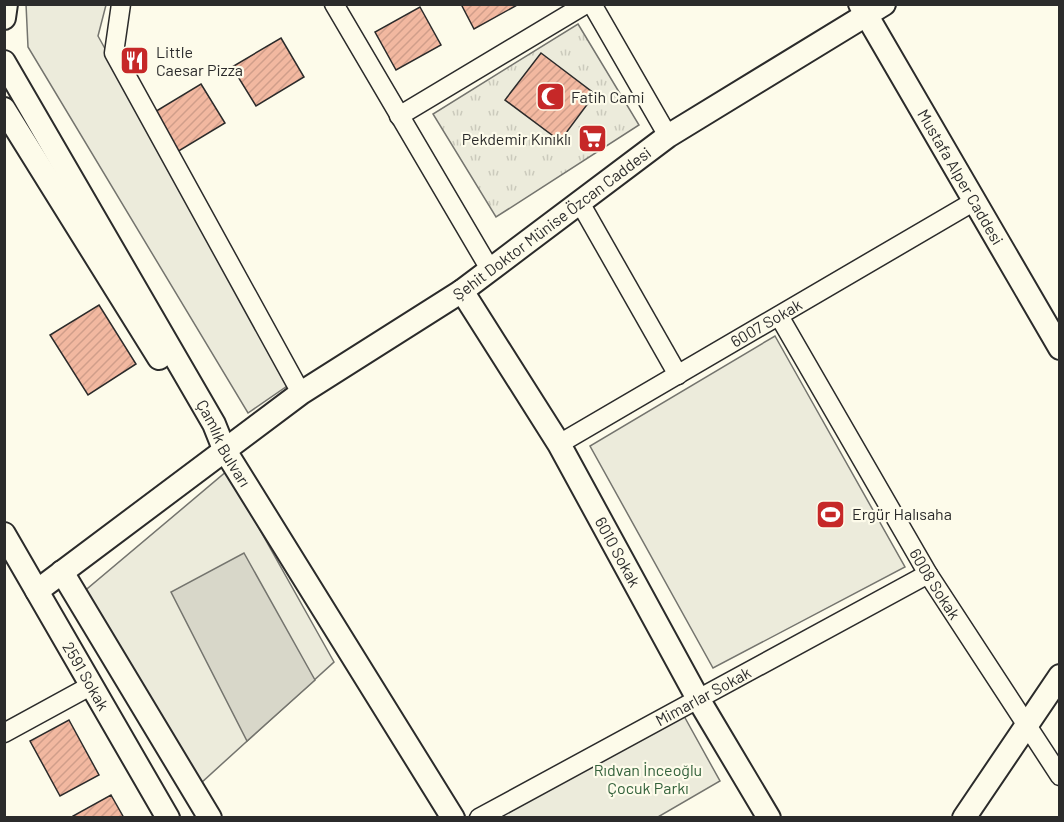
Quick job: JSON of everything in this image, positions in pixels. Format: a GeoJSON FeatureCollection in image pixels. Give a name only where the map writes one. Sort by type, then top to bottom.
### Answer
{"type":"FeatureCollection","features":[{"type":"Feature","properties":{"kind":"street"},"geometry":{"type":"LineString","coordinates":[[4,18],[6,4]]}},
{"type":"Feature","properties":{"kind":"street"},"geometry":{"type":"LineString","coordinates":[[121,4],[114,53],[301,393]]}},
{"type":"Feature","properties":{"kind":"street"},"geometry":{"type":"LineString","coordinates":[[334,4],[491,271]]}},
{"type":"Feature","properties":{"kind":"street"},"geometry":{"type":"LineString","coordinates":[[399,116],[585,4]]}},
{"type":"Feature","properties":{"kind":"street"},"geometry":{"type":"LineString","coordinates":[[592,4],[668,136]]}},
{"type":"Feature","properties":{"kind":"street","name":"Şehit Doktor Münise Özcan Caddesi"},"geometry":{"type":"LineString","coordinates":[[38,591],[301,393],[491,271],[579,201],[668,136],[870,8]]}},
{"type":"Feature","properties":{"kind":"street","name":"Mustafa Alper Caddesi"},"geometry":{"type":"LineString","coordinates":[[870,8],[973,202],[1059,348]]}},
{"type":"Feature","properties":{"kind":"street","name":"Çamlık Bulvarı"},"geometry":{"type":"LineString","coordinates":[[4,49],[7,67],[208,413],[224,449],[453,818]]}},
{"type":"Feature","properties":{"kind":"street"},"geometry":{"type":"LineString","coordinates":[[4,109],[201,427],[224,449]]}},
{"type":"Feature","properties":{"kind":"street"},"geometry":{"type":"LineString","coordinates":[[579,201],[678,375]]}},
{"type":"Feature","properties":{"kind":"street","name":"6007 Sokak"},"geometry":{"type":"LineString","coordinates":[[559,444],[973,202]]}},
{"type":"Feature","properties":{"kind":"street","name":"6010 Sokak"},"geometry":{"type":"LineString","coordinates":[[462,291],[559,444],[697,697],[769,818]]}},
{"type":"Feature","properties":{"kind":"street","name":"6008 Sokak"},"geometry":{"type":"LineString","coordinates":[[779,316],[928,574],[1059,776]]}},
{"type":"Feature","properties":{"kind":"street","name":"2591 Sokak"},"geometry":{"type":"LineString","coordinates":[[7,544],[38,591],[168,818]]}},
{"type":"Feature","properties":{"kind":"street","name":"2591 Sokak"},"geometry":{"type":"LineString","coordinates":[[62,572],[210,818]]}},
{"type":"Feature","properties":{"kind":"street","name":"Mimarlar Sokak"},"geometry":{"type":"LineString","coordinates":[[479,818],[697,697],[928,574]]}},
{"type":"Feature","properties":{"kind":"street"},"geometry":{"type":"LineString","coordinates":[[964,818],[1059,676]]}},
{"type":"Feature","properties":{"kind":"street"},"geometry":{"type":"LineString","coordinates":[[4,733],[92,685]]}},
{"type":"Feature","properties":{"kind":"green space"},"geometry":{"type":"Polygon","coordinates":[[[26,4],[106,5],[98,36],[290,384],[248,413],[28,47],[26,4]]]}},
{"type":"Feature","properties":{"kind":"green space"},"geometry":{"type":"Polygon","coordinates":[[[578,24],[639,125],[496,217],[433,114],[578,24]]]}},
{"type":"Feature","properties":{"kind":"green space"},"geometry":{"type":"Polygon","coordinates":[[[775,336],[905,567],[713,668],[590,446],[775,336]]]}},
{"type":"Feature","properties":{"kind":"green space"},"geometry":{"type":"Polygon","coordinates":[[[227,471],[334,662],[190,793],[81,594],[227,471]]]}},
{"type":"Feature","properties":{"kind":"green space","name":"Rıdvan İnceoğlu Çocuk Parkı"},"geometry":{"type":"Polygon","coordinates":[[[684,716],[720,781],[658,817],[496,818],[684,716]]]}},
{"type":"Feature","properties":{"kind":"shaded area"},"geometry":{"type":"Polygon","coordinates":[[[244,553],[315,680],[247,741],[171,592],[244,553]]]}},
{"type":"Feature","properties":{"kind":"building"},"geometry":{"type":"Polygon","coordinates":[[[461,4],[519,4],[474,29],[461,4]]]}},
{"type":"Feature","properties":{"kind":"building"},"geometry":{"type":"Polygon","coordinates":[[[420,7],[441,45],[396,70],[375,32],[420,7]]]}},
{"type":"Feature","properties":{"kind":"building"},"geometry":{"type":"Polygon","coordinates":[[[281,38],[304,77],[256,106],[232,67],[281,38]]]}},
{"type":"Feature","properties":{"kind":"building","name":"Fatih Cami"},"geometry":{"type":"Polygon","coordinates":[[[541,53],[595,94],[560,141],[505,100],[541,53]]]}},
{"type":"Feature","properties":{"kind":"building"},"geometry":{"type":"Polygon","coordinates":[[[201,84],[225,123],[177,152],[153,113],[201,84]]]}},
{"type":"Feature","properties":{"kind":"building"},"geometry":{"type":"Polygon","coordinates":[[[99,305],[136,364],[88,395],[50,335],[99,305]]]}},
{"type":"Feature","properties":{"kind":"building"},"geometry":{"type":"Polygon","coordinates":[[[69,720],[99,775],[60,796],[30,741],[69,720]]]}},
{"type":"Feature","properties":{"kind":"building"},"geometry":{"type":"Polygon","coordinates":[[[111,795],[124,818],[74,818],[73,816],[111,795]]]}},
{"type":"Feature","properties":{"kind":"place","name":"Little Caesar Pizza"},"geometry":{"type":"Point","coordinates":[135,61]}},
{"type":"Feature","properties":{"kind":"place","name":"Fatih Cami"},"geometry":{"type":"Point","coordinates":[550,97]}},
{"type":"Feature","properties":{"kind":"place","name":"Pekdemir Kınıklı"},"geometry":{"type":"Point","coordinates":[592,139]}},
{"type":"Feature","properties":{"kind":"place","name":"Ergür Halısaha"},"geometry":{"type":"Point","coordinates":[831,514]}}]}
